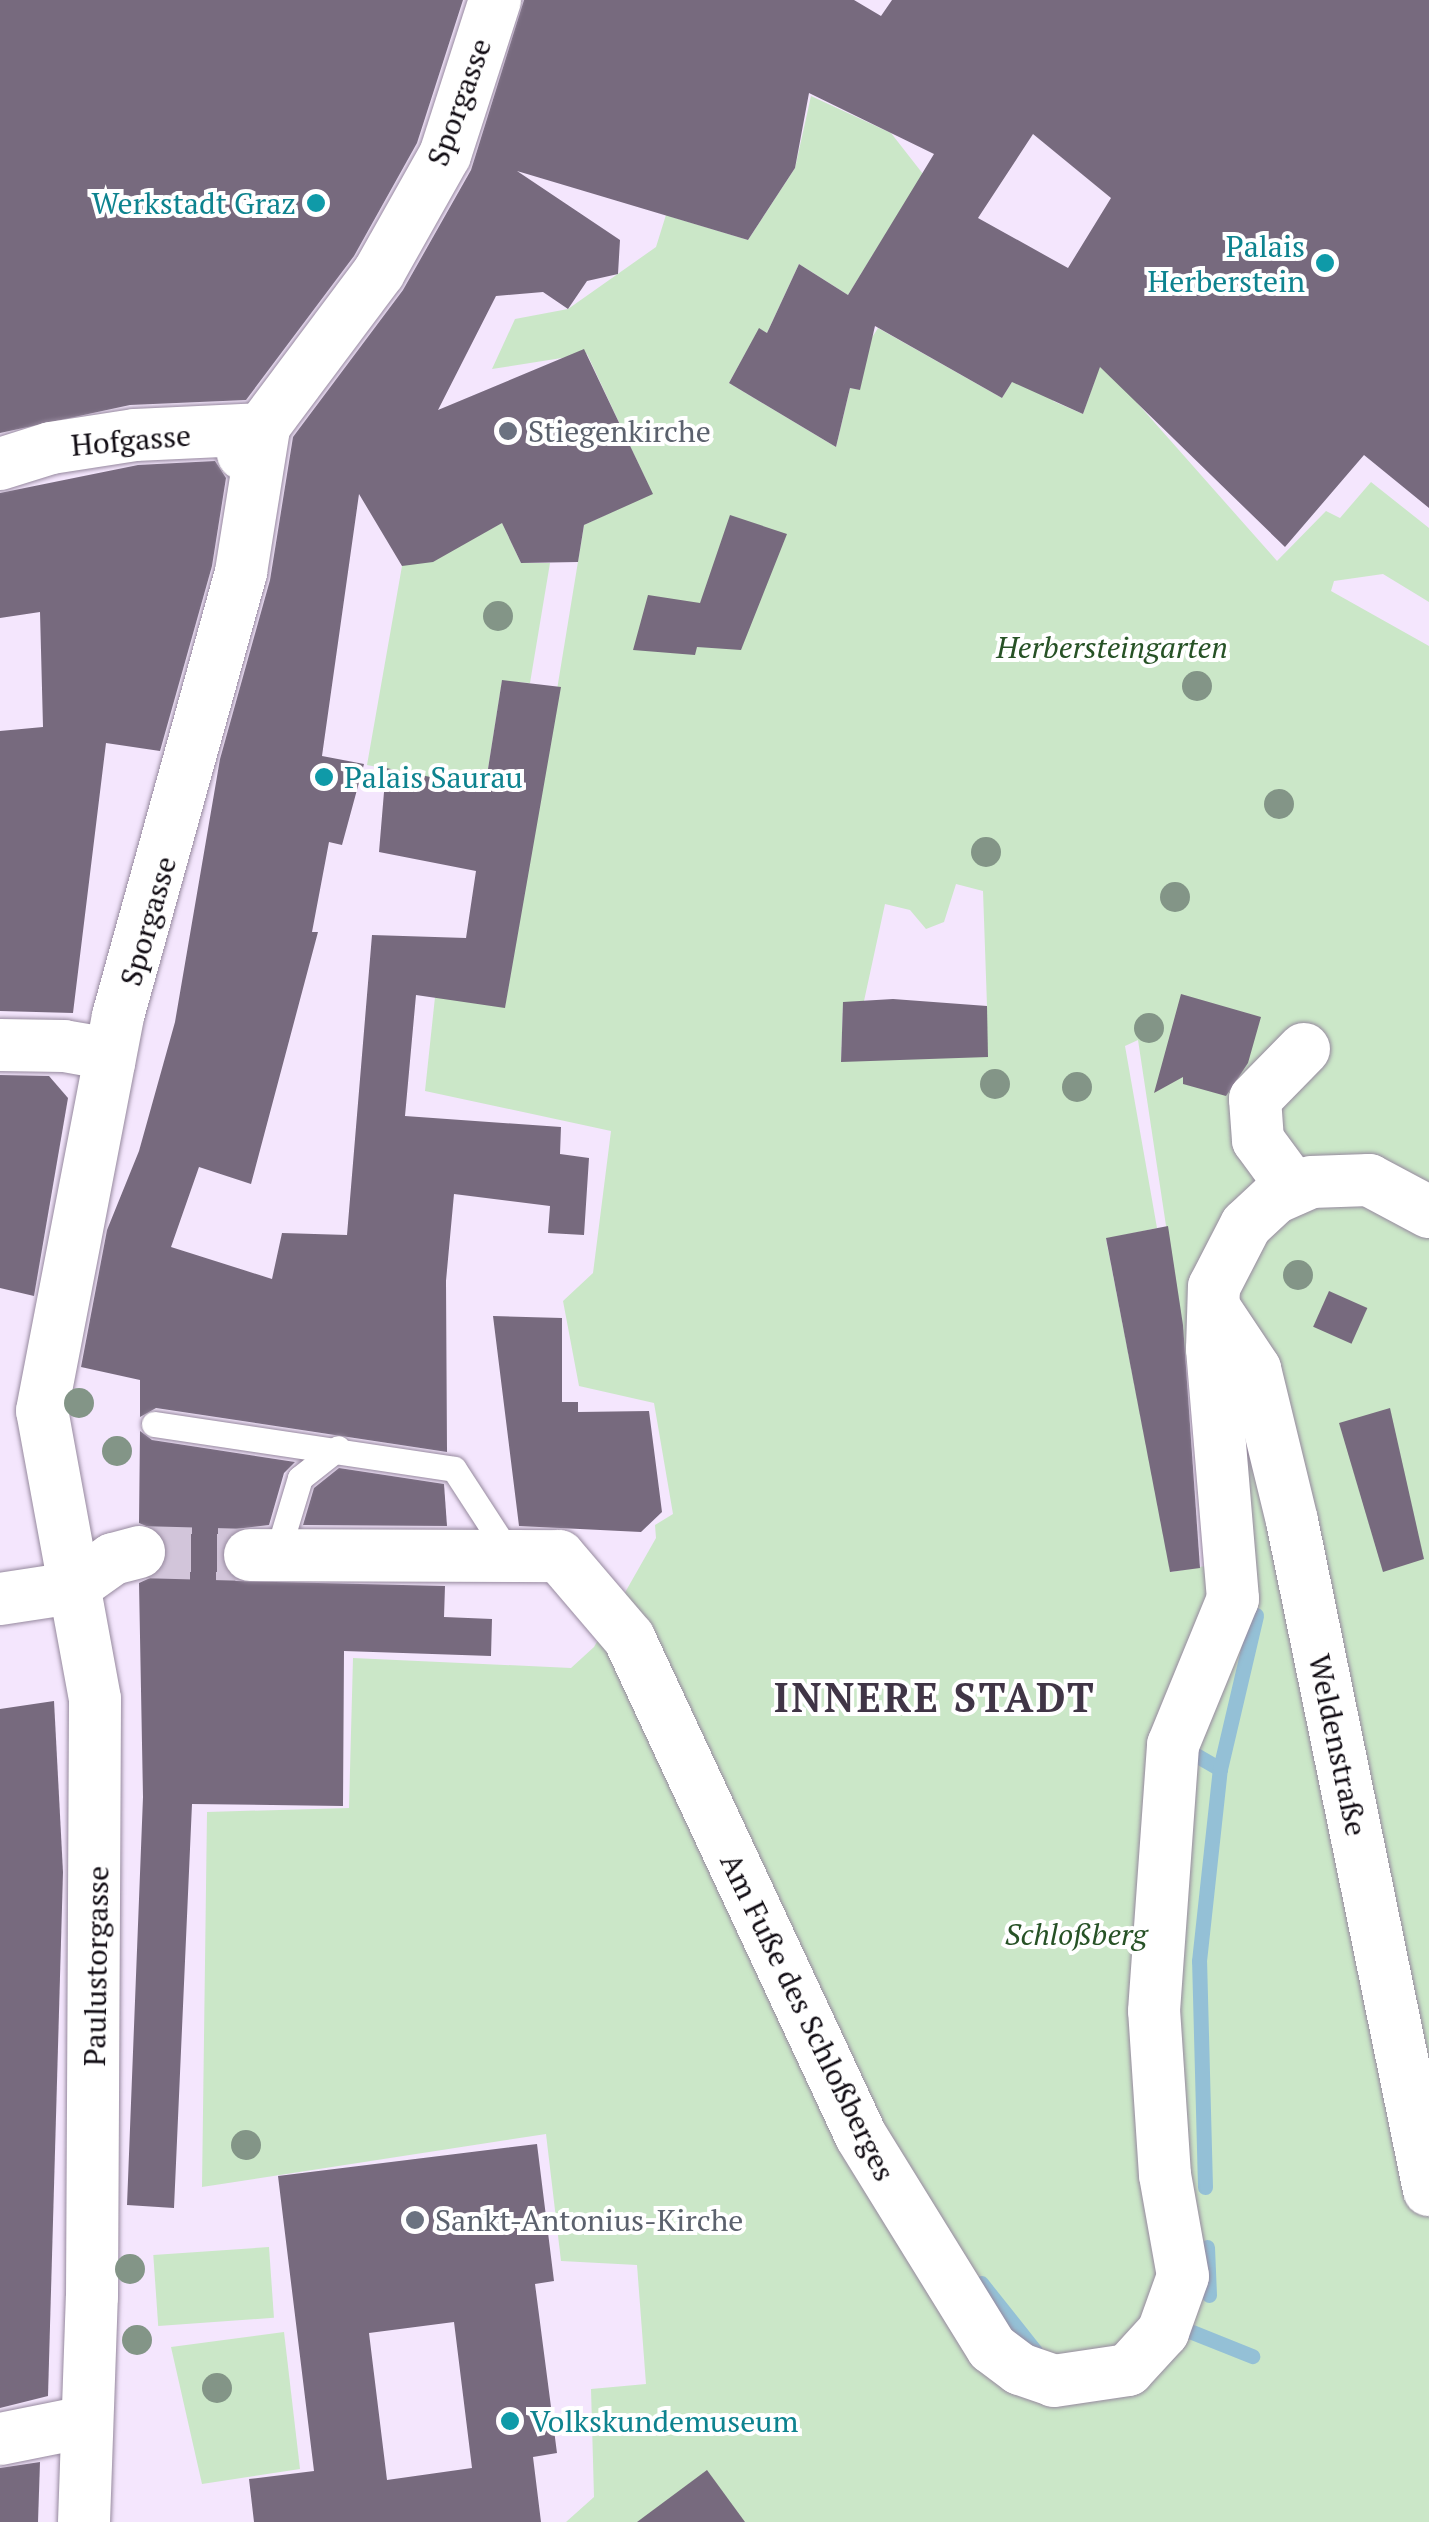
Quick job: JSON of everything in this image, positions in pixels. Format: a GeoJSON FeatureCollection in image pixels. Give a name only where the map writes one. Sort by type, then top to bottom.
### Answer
{"type":"FeatureCollection","features":[{"type":"Feature","properties":{"kind":"street","name":"Sporgasse"},"geometry":{"type":"LineString","coordinates":[[42,1416],[92,1229],[109,1062],[241,572],[260,419],[379,272],[445,155],[495,0]]}},
{"type":"Feature","properties":{"kind":"street","name":"Hofgasse"},"geometry":{"type":"LineString","coordinates":[[0,464],[51,448],[260,419]]}},
{"type":"Feature","properties":{"kind":"street"},"geometry":{"type":"LineString","coordinates":[[0,1045],[64,1046],[97,1052],[109,1062]]}},
{"type":"Feature","properties":{"kind":"street"},"geometry":{"type":"LineString","coordinates":[[1304,1049],[1254,1098],[1258,1140],[1294,1190],[1346,1176],[1415,1199],[1429,1212]]}},
{"type":"Feature","properties":{"kind":"street","name":"Am Fuße des Schloßberges"},"geometry":{"type":"LineString","coordinates":[[264,1554],[508,1552],[559,1556],[628,1638],[860,2136],[992,2348],[1020,2370],[1054,2381],[1128,2370],[1162,2332],[1183,2276],[1165,2174],[1154,2011],[1157,1912],[1174,1745],[1233,1599],[1212,1349],[1217,1312],[1214,1287],[1246,1225],[1294,1190]]}},
{"type":"Feature","properties":{"kind":"street","name":"Weldenstraße"},"geometry":{"type":"LineString","coordinates":[[1217,1312],[1255,1369],[1292,1521],[1429,2190]]}},
{"type":"Feature","properties":{"kind":"street","name":"Paulustorgasse"},"geometry":{"type":"LineString","coordinates":[[42,1416],[95,1699],[101,2354],[86,2422],[84,2522]]}},
{"type":"Feature","properties":{"kind":"street"},"geometry":{"type":"LineString","coordinates":[[0,1599],[72,1588],[113,1560],[139,1552]]}},
{"type":"Feature","properties":{"kind":"street"},"geometry":{"type":"LineString","coordinates":[[0,2438],[86,2422]]}},
{"type":"Feature","properties":{"kind":"lane"},"geometry":{"type":"LineString","coordinates":[[154,1424],[338,1448],[454,1469],[508,1552]]}},
{"type":"Feature","properties":{"kind":"lane"},"geometry":{"type":"LineString","coordinates":[[264,1554],[300,1478],[338,1448]]}},
{"type":"Feature","properties":{"kind":"green space"},"geometry":{"type":"Polygon","coordinates":[[[811,96],[891,133],[923,174],[848,295],[799,264],[767,333],[759,329],[729,383],[836,447],[850,388],[860,389],[866,347],[878,328],[1002,398],[1044,331],[1076,348],[1053,401],[1083,414],[1101,362],[1277,561],[1326,511],[1340,518],[1371,482],[1429,528],[1429,602],[1383,574],[1334,581],[1331,591],[1429,646],[1429,2522],[566,2522],[594,2497],[591,2389],[646,2384],[637,2265],[561,2261],[546,2134],[202,2187],[207,1812],[349,1808],[353,1658],[571,1668],[594,1647],[656,1538],[655,1525],[673,1514],[654,1403],[579,1386],[563,1301],[593,1273],[611,1131],[425,1091],[435,997],[505,1007],[584,525],[652,493],[587,354],[492,369],[515,319],[568,309],[656,247],[670,202],[672,217],[748,240],[795,168],[811,96]],[[956,884],[944,922],[926,929],[910,910],[885,904],[864,1001],[843,1003],[841,1061],[987,1006],[983,891],[956,884]],[[1138,1040],[1125,1046],[1157,1228],[1106,1239],[1171,1572],[1217,1564],[1138,1040]]]}},
{"type":"Feature","properties":{"kind":"green space"},"geometry":{"type":"Polygon","coordinates":[[[497,512],[521,563],[550,563],[530,683],[502,681],[485,788],[367,765],[402,566],[497,512]]]}},
{"type":"Feature","properties":{"kind":"green space"},"geometry":{"type":"Polygon","coordinates":[[[269,2247],[274,2318],[158,2326],[153,2255],[269,2247]]]}},
{"type":"Feature","properties":{"kind":"green space"},"geometry":{"type":"Polygon","coordinates":[[[284,2332],[300,2469],[202,2484],[171,2347],[284,2332]]]}},
{"type":"Feature","properties":{"kind":"building"},"geometry":{"type":"Polygon","coordinates":[[[0,0],[463,0],[417,143],[354,256],[246,400],[130,405],[0,433],[0,0]]]}},
{"type":"Feature","properties":{"kind":"building"},"geometry":{"type":"Polygon","coordinates":[[[524,0],[854,0],[881,16],[892,0],[1429,0],[1429,508],[1364,455],[1285,547],[1100,367],[1083,414],[1012,382],[1002,398],[875,326],[860,390],[850,388],[836,447],[729,383],[759,328],[767,333],[799,264],[848,295],[934,154],[809,93],[795,168],[748,240],[517,171],[620,240],[618,274],[587,281],[568,309],[543,292],[496,296],[438,410],[584,349],[653,494],[584,525],[578,562],[521,563],[502,523],[433,562],[402,566],[359,494],[322,756],[364,764],[342,845],[329,842],[312,932],[318,932],[251,1184],[199,1167],[171,1247],[272,1279],[282,1233],[347,1235],[372,935],[466,938],[476,871],[379,852],[386,768],[485,788],[502,680],[561,687],[505,1008],[416,995],[405,1116],[561,1127],[560,1154],[589,1158],[584,1235],[548,1233],[550,1206],[454,1194],[446,1281],[447,1452],[156,1408],[140,1417],[140,1380],[81,1367],[107,1230],[139,1151],[175,1022],[220,759],[270,580],[293,437],[403,290],[471,170],[524,0]],[[1033,134],[978,218],[1068,268],[1111,198],[1033,134]]]}},
{"type":"Feature","properties":{"kind":"building"},"geometry":{"type":"Polygon","coordinates":[[[215,461],[226,478],[212,566],[160,751],[106,743],[73,1013],[0,1011],[0,731],[43,727],[40,612],[0,618],[0,493],[138,465],[215,461]]]}},
{"type":"Feature","properties":{"kind":"building"},"geometry":{"type":"Polygon","coordinates":[[[730,515],[787,534],[741,650],[697,647],[695,655],[633,650],[648,595],[700,603],[730,515]]]}},
{"type":"Feature","properties":{"kind":"building"},"geometry":{"type":"Polygon","coordinates":[[[1181,994],[1261,1017],[1248,1063],[1226,1096],[1183,1084],[1183,1077],[1154,1093],[1181,994]]]}},
{"type":"Feature","properties":{"kind":"building"},"geometry":{"type":"Polygon","coordinates":[[[893,999],[987,1006],[988,1057],[841,1062],[843,1002],[893,999]]]}},
{"type":"Feature","properties":{"kind":"building"},"geometry":{"type":"Polygon","coordinates":[[[0,1075],[49,1076],[68,1098],[34,1296],[0,1288],[0,1075]]]}},
{"type":"Feature","properties":{"kind":"building"},"geometry":{"type":"Polygon","coordinates":[[[1168,1226],[1183,1325],[1200,1568],[1170,1572],[1106,1238],[1168,1226]]]}},
{"type":"Feature","properties":{"kind":"building"},"geometry":{"type":"Polygon","coordinates":[[[1329,1291],[1367,1308],[1352,1344],[1313,1327],[1329,1291]]]}},
{"type":"Feature","properties":{"kind":"building"},"geometry":{"type":"Polygon","coordinates":[[[493,1316],[562,1318],[562,1402],[578,1402],[578,1412],[649,1411],[662,1512],[641,1532],[519,1526],[493,1316]]]}},
{"type":"Feature","properties":{"kind":"building"},"geometry":{"type":"Polygon","coordinates":[[[1390,1408],[1424,1559],[1383,1572],[1339,1423],[1390,1408]]]}},
{"type":"Feature","properties":{"kind":"building"},"geometry":{"type":"Polygon","coordinates":[[[140,1431],[152,1440],[295,1462],[284,1473],[269,1525],[236,1529],[224,1541],[224,1569],[236,1581],[445,1586],[444,1617],[492,1619],[491,1656],[344,1651],[343,1806],[192,1804],[174,2208],[127,2205],[143,1797],[139,1583],[159,1574],[168,1559],[161,1532],[139,1523],[140,1431]]]}},
{"type":"Feature","properties":{"kind":"building"},"geometry":{"type":"Polygon","coordinates":[[[339,1468],[444,1484],[447,1526],[303,1525],[314,1488],[339,1468]]]}},
{"type":"Feature","properties":{"kind":"building"},"geometry":{"type":"Polygon","coordinates":[[[54,1701],[63,1872],[48,2396],[0,2408],[0,1709],[54,1701]]]}},
{"type":"Feature","properties":{"kind":"building"},"geometry":{"type":"Polygon","coordinates":[[[537,2144],[554,2281],[535,2284],[557,2453],[533,2457],[541,2522],[254,2522],[249,2479],[314,2471],[278,2176],[537,2144]],[[454,2322],[369,2333],[387,2480],[472,2468],[454,2322]]]}},
{"type":"Feature","properties":{"kind":"building"},"geometry":{"type":"Polygon","coordinates":[[[40,2462],[38,2522],[0,2522],[0,2468],[40,2462]]]}},
{"type":"Feature","properties":{"kind":"building"},"geometry":{"type":"Polygon","coordinates":[[[707,2470],[745,2522],[637,2522],[707,2470]]]}},
{"type":"Feature","properties":{"kind":"waterway"},"geometry":{"type":"LineString","coordinates":[[1205,2187],[1199,1961],[1220,1769],[1256,1615]]}},
{"type":"Feature","properties":{"kind":"waterway"},"geometry":{"type":"LineString","coordinates":[[1182,1747],[1220,1769]]}},
{"type":"Feature","properties":{"kind":"waterway"},"geometry":{"type":"LineString","coordinates":[[1207,2247],[1209,2295]]}},
{"type":"Feature","properties":{"kind":"waterway"},"geometry":{"type":"LineString","coordinates":[[981,2283],[1035,2351]]}},
{"type":"Feature","properties":{"kind":"waterway"},"geometry":{"type":"LineString","coordinates":[[1192,2332],[1252,2356]]}},
{"type":"Feature","properties":{"kind":"tunnel"},"geometry":{"type":"LineString","coordinates":[[139,1552],[250,1555]]}},
{"type":"Feature","properties":{"kind":"place","name":"Werkstadt Graz"},"geometry":{"type":"Point","coordinates":[316,203]}},
{"type":"Feature","properties":{"kind":"place","name":"Palais Herberstein"},"geometry":{"type":"Point","coordinates":[1325,263]}},
{"type":"Feature","properties":{"kind":"place","name":"Stiegenkirche"},"geometry":{"type":"Point","coordinates":[508,431]}},
{"type":"Feature","properties":{"kind":"place","name":"Palais Saurau"},"geometry":{"type":"Point","coordinates":[324,777]}},
{"type":"Feature","properties":{"kind":"place","name":"Sankt-Antonius-Kirche"},"geometry":{"type":"Point","coordinates":[415,2220]}},
{"type":"Feature","properties":{"kind":"place","name":"Volkskundemuseum"},"geometry":{"type":"Point","coordinates":[510,2421]}},
{"type":"Feature","properties":{"kind":"district","name":"INNERE STADT"},"geometry":{"type":"Point","coordinates":[935,1697]}},
{"type":"Feature","properties":{"kind":"park label","name":"Herbersteingarten"},"geometry":{"type":"Point","coordinates":[1112,647]}},
{"type":"Feature","properties":{"kind":"park label","name":"Schloßberg"},"geometry":{"type":"Point","coordinates":[1076,1934]}}]}
